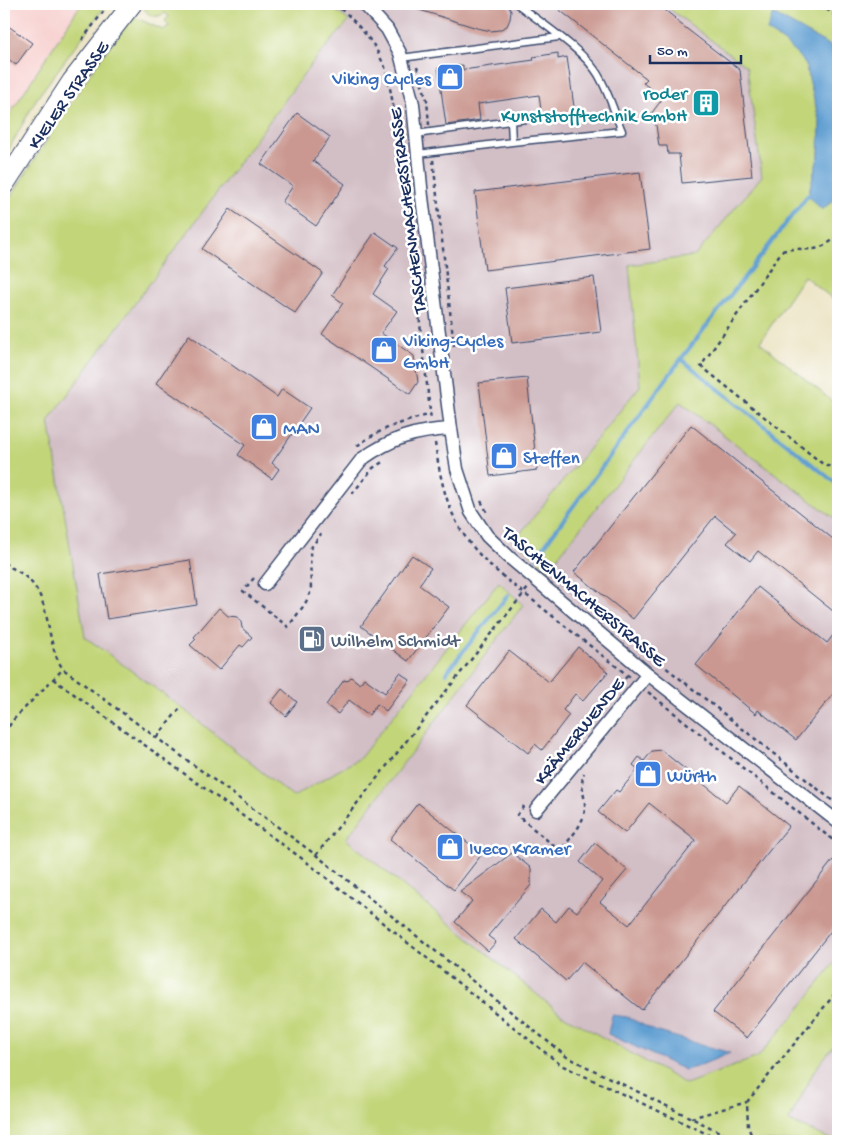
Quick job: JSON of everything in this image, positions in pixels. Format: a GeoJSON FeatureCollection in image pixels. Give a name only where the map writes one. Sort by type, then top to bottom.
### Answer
{"type":"FeatureCollection","features":[{"type":"Feature","properties":{"kind":"main road","name":"KIELER STRASSE"},"geometry":{"type":"LineString","coordinates":[[4,185],[72,81],[132,4]]}},
{"type":"Feature","properties":{"kind":"street","name":"TASCHENMACHERSTRASSE"},"geometry":{"type":"LineString","coordinates":[[368,5],[387,29],[401,58],[413,104],[451,429],[457,469],[471,512],[487,536],[510,558],[648,674],[838,822]]}},
{"type":"Feature","properties":{"kind":"street"},"geometry":{"type":"LineString","coordinates":[[265,584],[362,459],[400,437],[433,430],[451,429]]}},
{"type":"Feature","properties":{"kind":"street","name":"KRÄMERWENDE"},"geometry":{"type":"LineString","coordinates":[[536,810],[648,674]]}},
{"type":"Feature","properties":{"kind":"lane"},"geometry":{"type":"LineString","coordinates":[[418,154],[622,131],[600,77],[585,59],[517,4]]}},
{"type":"Feature","properties":{"kind":"lane"},"geometry":{"type":"LineString","coordinates":[[401,58],[559,37]]}},
{"type":"Feature","properties":{"kind":"lane"},"geometry":{"type":"LineString","coordinates":[[416,134],[533,118]]}},
{"type":"Feature","properties":{"kind":"lane"},"geometry":{"type":"LineString","coordinates":[[510,121],[512,142]]}},
{"type":"Feature","properties":{"kind":"path"},"geometry":{"type":"LineString","coordinates":[[334,4],[363,30],[375,47],[385,67],[400,148],[438,466],[446,500],[457,525],[470,544],[524,593],[838,844]]}},
{"type":"Feature","properties":{"kind":"path"},"geometry":{"type":"LineString","coordinates":[[820,4],[838,18]]}},
{"type":"Feature","properties":{"kind":"path"},"geometry":{"type":"LineString","coordinates":[[414,56],[427,100],[430,133]]}},
{"type":"Feature","properties":{"kind":"path"},"geometry":{"type":"LineString","coordinates":[[432,152],[455,351]]}},
{"type":"Feature","properties":{"kind":"path"},"geometry":{"type":"LineString","coordinates":[[838,236],[815,249],[795,248],[782,251],[701,366],[824,465],[838,469]]}},
{"type":"Feature","properties":{"kind":"path"},"geometry":{"type":"LineString","coordinates":[[478,495],[490,518]]}},
{"type":"Feature","properties":{"kind":"path"},"geometry":{"type":"LineString","coordinates":[[4,563],[27,578],[39,594],[56,658],[63,669],[316,856],[566,1057],[738,1141]]}},
{"type":"Feature","properties":{"kind":"path"},"geometry":{"type":"LineString","coordinates":[[554,578],[838,805]]}},
{"type":"Feature","properties":{"kind":"path"},"geometry":{"type":"LineString","coordinates":[[316,856],[535,579]]}},
{"type":"Feature","properties":{"kind":"path"},"geometry":{"type":"LineString","coordinates":[[4,733],[14,719],[63,669]]}},
{"type":"Feature","properties":{"kind":"path"},"geometry":{"type":"LineString","coordinates":[[53,679],[304,860],[561,1065],[722,1141]]}},
{"type":"Feature","properties":{"kind":"path"},"geometry":{"type":"LineString","coordinates":[[157,738],[181,707]]}},
{"type":"Feature","properties":{"kind":"path"},"geometry":{"type":"LineString","coordinates":[[691,1118],[747,1102],[838,990]]}},
{"type":"Feature","properties":{"kind":"path"},"geometry":{"type":"LineString","coordinates":[[747,1102],[748,1127],[754,1141]]}},
{"type":"Feature","properties":{"kind":"shaded area"},"geometry":{"type":"Polygon","coordinates":[[[4,4],[81,4],[4,123],[4,4]]]}},
{"type":"Feature","properties":{"kind":"shaded area"},"geometry":{"type":"Polygon","coordinates":[[[328,4],[663,4],[747,67],[762,176],[695,256],[630,265],[640,386],[515,540],[548,569],[680,402],[838,521],[838,958],[800,1008],[758,1057],[686,1084],[561,1014],[346,839],[523,605],[499,582],[360,758],[293,797],[181,707],[85,637],[49,420],[313,62],[349,22],[328,4]],[[612,1015],[608,1034],[685,1069],[696,1067],[729,1053],[655,1031],[627,1017],[612,1015]]]}},
{"type":"Feature","properties":{"kind":"shaded area"},"geometry":{"type":"Polygon","coordinates":[[[838,1040],[838,1141],[835,1141],[789,1121],[814,1071],[838,1040]]]}},
{"type":"Feature","properties":{"kind":"green space"},"geometry":{"type":"Polygon","coordinates":[[[81,4],[107,4],[37,98],[4,158],[4,123],[81,4]]]}},
{"type":"Feature","properties":{"kind":"green space"},"geometry":{"type":"Polygon","coordinates":[[[142,4],[328,4],[349,21],[313,62],[49,420],[85,637],[181,707],[293,797],[360,758],[499,582],[523,605],[346,839],[561,1014],[686,1084],[758,1057],[800,1008],[838,958],[838,1040],[814,1071],[789,1121],[835,1141],[4,1141],[4,207],[91,72],[132,16],[163,30],[169,26],[165,21],[169,16],[165,13],[158,16],[148,14],[142,4]]]}},
{"type":"Feature","properties":{"kind":"green space"},"geometry":{"type":"Polygon","coordinates":[[[663,4],[831,4],[838,9],[838,50],[773,14],[767,31],[785,43],[805,63],[820,124],[819,154],[808,195],[822,210],[838,196],[838,303],[804,276],[760,342],[838,406],[838,521],[680,402],[548,569],[515,540],[640,386],[629,265],[695,256],[762,176],[747,67],[663,4]]]}},
{"type":"Feature","properties":{"kind":"water"},"geometry":{"type":"Polygon","coordinates":[[[773,14],[838,50],[838,196],[822,210],[808,195],[819,154],[820,123],[805,63],[785,43],[767,31],[773,14]]]}},
{"type":"Feature","properties":{"kind":"water"},"geometry":{"type":"Polygon","coordinates":[[[612,1015],[627,1017],[655,1031],[730,1053],[685,1070],[608,1034],[612,1015]]]}},
{"type":"Feature","properties":{"kind":"building"},"geometry":{"type":"Polygon","coordinates":[[[408,4],[507,4],[511,11],[507,26],[491,31],[407,6],[408,4]]]}},
{"type":"Feature","properties":{"kind":"building","name":"roder Kunststofftechnik GmbH"},"geometry":{"type":"Polygon","coordinates":[[[552,4],[657,4],[740,70],[752,176],[682,183],[679,154],[668,154],[667,146],[659,146],[656,125],[648,118],[663,98],[643,83],[647,79],[552,4]]]}},
{"type":"Feature","properties":{"kind":"building"},"geometry":{"type":"Polygon","coordinates":[[[4,23],[32,43],[16,65],[4,56],[4,23]]]}},
{"type":"Feature","properties":{"kind":"building"},"geometry":{"type":"Polygon","coordinates":[[[558,53],[558,59],[567,57],[575,114],[542,118],[539,95],[478,104],[480,120],[446,125],[438,68],[463,65],[463,70],[534,60],[533,57],[558,53]]]}},
{"type":"Feature","properties":{"kind":"building"},"geometry":{"type":"Polygon","coordinates":[[[297,113],[330,137],[313,161],[345,184],[316,226],[282,202],[293,186],[261,164],[297,113]]]}},
{"type":"Feature","properties":{"kind":"building"},"geometry":{"type":"Polygon","coordinates":[[[640,172],[650,249],[485,270],[475,192],[640,172]]]}},
{"type":"Feature","properties":{"kind":"building"},"geometry":{"type":"Polygon","coordinates":[[[230,209],[323,273],[295,313],[202,249],[230,209]]]}},
{"type":"Feature","properties":{"kind":"building"},"geometry":{"type":"Polygon","coordinates":[[[375,232],[398,248],[385,266],[389,269],[373,294],[397,311],[381,333],[414,356],[418,382],[410,394],[322,334],[343,303],[332,295],[375,232]]]}},
{"type":"Feature","properties":{"kind":"building"},"geometry":{"type":"Polygon","coordinates":[[[594,277],[601,332],[512,343],[505,288],[594,277]]]}},
{"type":"Feature","properties":{"kind":"building"},"geometry":{"type":"Polygon","coordinates":[[[189,335],[277,397],[282,389],[310,408],[272,463],[279,469],[272,479],[238,455],[245,445],[156,383],[189,335]]]}},
{"type":"Feature","properties":{"kind":"building"},"geometry":{"type":"Polygon","coordinates":[[[527,378],[537,470],[490,476],[479,383],[527,378]]]}},
{"type":"Feature","properties":{"kind":"building"},"geometry":{"type":"Polygon","coordinates":[[[691,425],[838,543],[838,615],[758,551],[750,561],[727,543],[736,533],[715,516],[633,619],[574,572],[691,425]]]}},
{"type":"Feature","properties":{"kind":"building"},"geometry":{"type":"Polygon","coordinates":[[[412,555],[431,568],[419,585],[449,607],[408,661],[361,626],[412,555]]]}},
{"type":"Feature","properties":{"kind":"building"},"geometry":{"type":"Polygon","coordinates":[[[190,560],[197,605],[107,619],[100,574],[190,560]]]}},
{"type":"Feature","properties":{"kind":"building"},"geometry":{"type":"Polygon","coordinates":[[[758,587],[827,643],[838,629],[838,688],[796,740],[758,710],[756,714],[696,665],[758,587]]]}},
{"type":"Feature","properties":{"kind":"building"},"geometry":{"type":"Polygon","coordinates":[[[219,608],[228,616],[238,617],[242,628],[252,637],[243,647],[240,645],[219,670],[190,645],[196,639],[194,637],[219,608]]]}},
{"type":"Feature","properties":{"kind":"building"},"geometry":{"type":"Polygon","coordinates":[[[578,647],[608,672],[583,701],[575,694],[563,710],[569,715],[542,750],[535,744],[528,753],[467,705],[509,651],[549,682],[578,647]]]}},
{"type":"Feature","properties":{"kind":"building"},"geometry":{"type":"Polygon","coordinates":[[[400,673],[410,680],[386,711],[377,704],[369,715],[349,700],[338,714],[326,705],[344,680],[347,681],[351,677],[360,684],[364,678],[385,693],[400,673]]]}},
{"type":"Feature","properties":{"kind":"building"},"geometry":{"type":"Polygon","coordinates":[[[282,689],[297,702],[286,716],[271,703],[282,689]]]}},
{"type":"Feature","properties":{"kind":"building"},"geometry":{"type":"Polygon","coordinates":[[[661,750],[726,802],[739,786],[789,826],[642,1010],[582,962],[566,981],[516,939],[541,909],[556,922],[569,906],[577,912],[602,881],[580,862],[595,843],[627,870],[600,902],[629,925],[696,840],[649,803],[625,833],[598,812],[616,790],[619,792],[638,769],[633,765],[639,757],[644,761],[652,751],[661,750]]]}},
{"type":"Feature","properties":{"kind":"building"},"geometry":{"type":"Polygon","coordinates":[[[418,803],[482,854],[454,890],[390,839],[418,803]]]}},
{"type":"Feature","properties":{"kind":"building"},"geometry":{"type":"Polygon","coordinates":[[[512,853],[531,868],[531,885],[488,936],[496,942],[488,951],[455,922],[472,901],[460,892],[512,853]]]}},
{"type":"Feature","properties":{"kind":"building"},"geometry":{"type":"Polygon","coordinates":[[[833,860],[838,864],[838,922],[747,1038],[713,1012],[833,860]]]}},
{"type":"Feature","properties":{"kind":"waterway"},"geometry":{"type":"LineString","coordinates":[[536,557],[681,359],[808,195]]}},
{"type":"Feature","properties":{"kind":"waterway"},"geometry":{"type":"LineString","coordinates":[[681,359],[838,485]]}},
{"type":"Feature","properties":{"kind":"waterway"},"geometry":{"type":"LineString","coordinates":[[446,673],[508,595]]}},
{"type":"Feature","properties":{"kind":"place","name":"Viking Cycles"},"geometry":{"type":"Point","coordinates":[450,77]}},
{"type":"Feature","properties":{"kind":"place","name":"roder Kunststofftechnik GmbH"},"geometry":{"type":"Point","coordinates":[706,103]}},
{"type":"Feature","properties":{"kind":"place","name":"Viking-Cycles GmbH"},"geometry":{"type":"Point","coordinates":[384,350]}},
{"type":"Feature","properties":{"kind":"place","name":"MAN"},"geometry":{"type":"Point","coordinates":[264,427]}},
{"type":"Feature","properties":{"kind":"place","name":"Steffen"},"geometry":{"type":"Point","coordinates":[504,456]}},
{"type":"Feature","properties":{"kind":"place","name":"Wilhelm Schmidt"},"geometry":{"type":"Point","coordinates":[312,639]}},
{"type":"Feature","properties":{"kind":"place","name":"Würth"},"geometry":{"type":"Point","coordinates":[648,774]}},
{"type":"Feature","properties":{"kind":"place","name":"Iveco Kramer"},"geometry":{"type":"Point","coordinates":[450,847]}}]}
